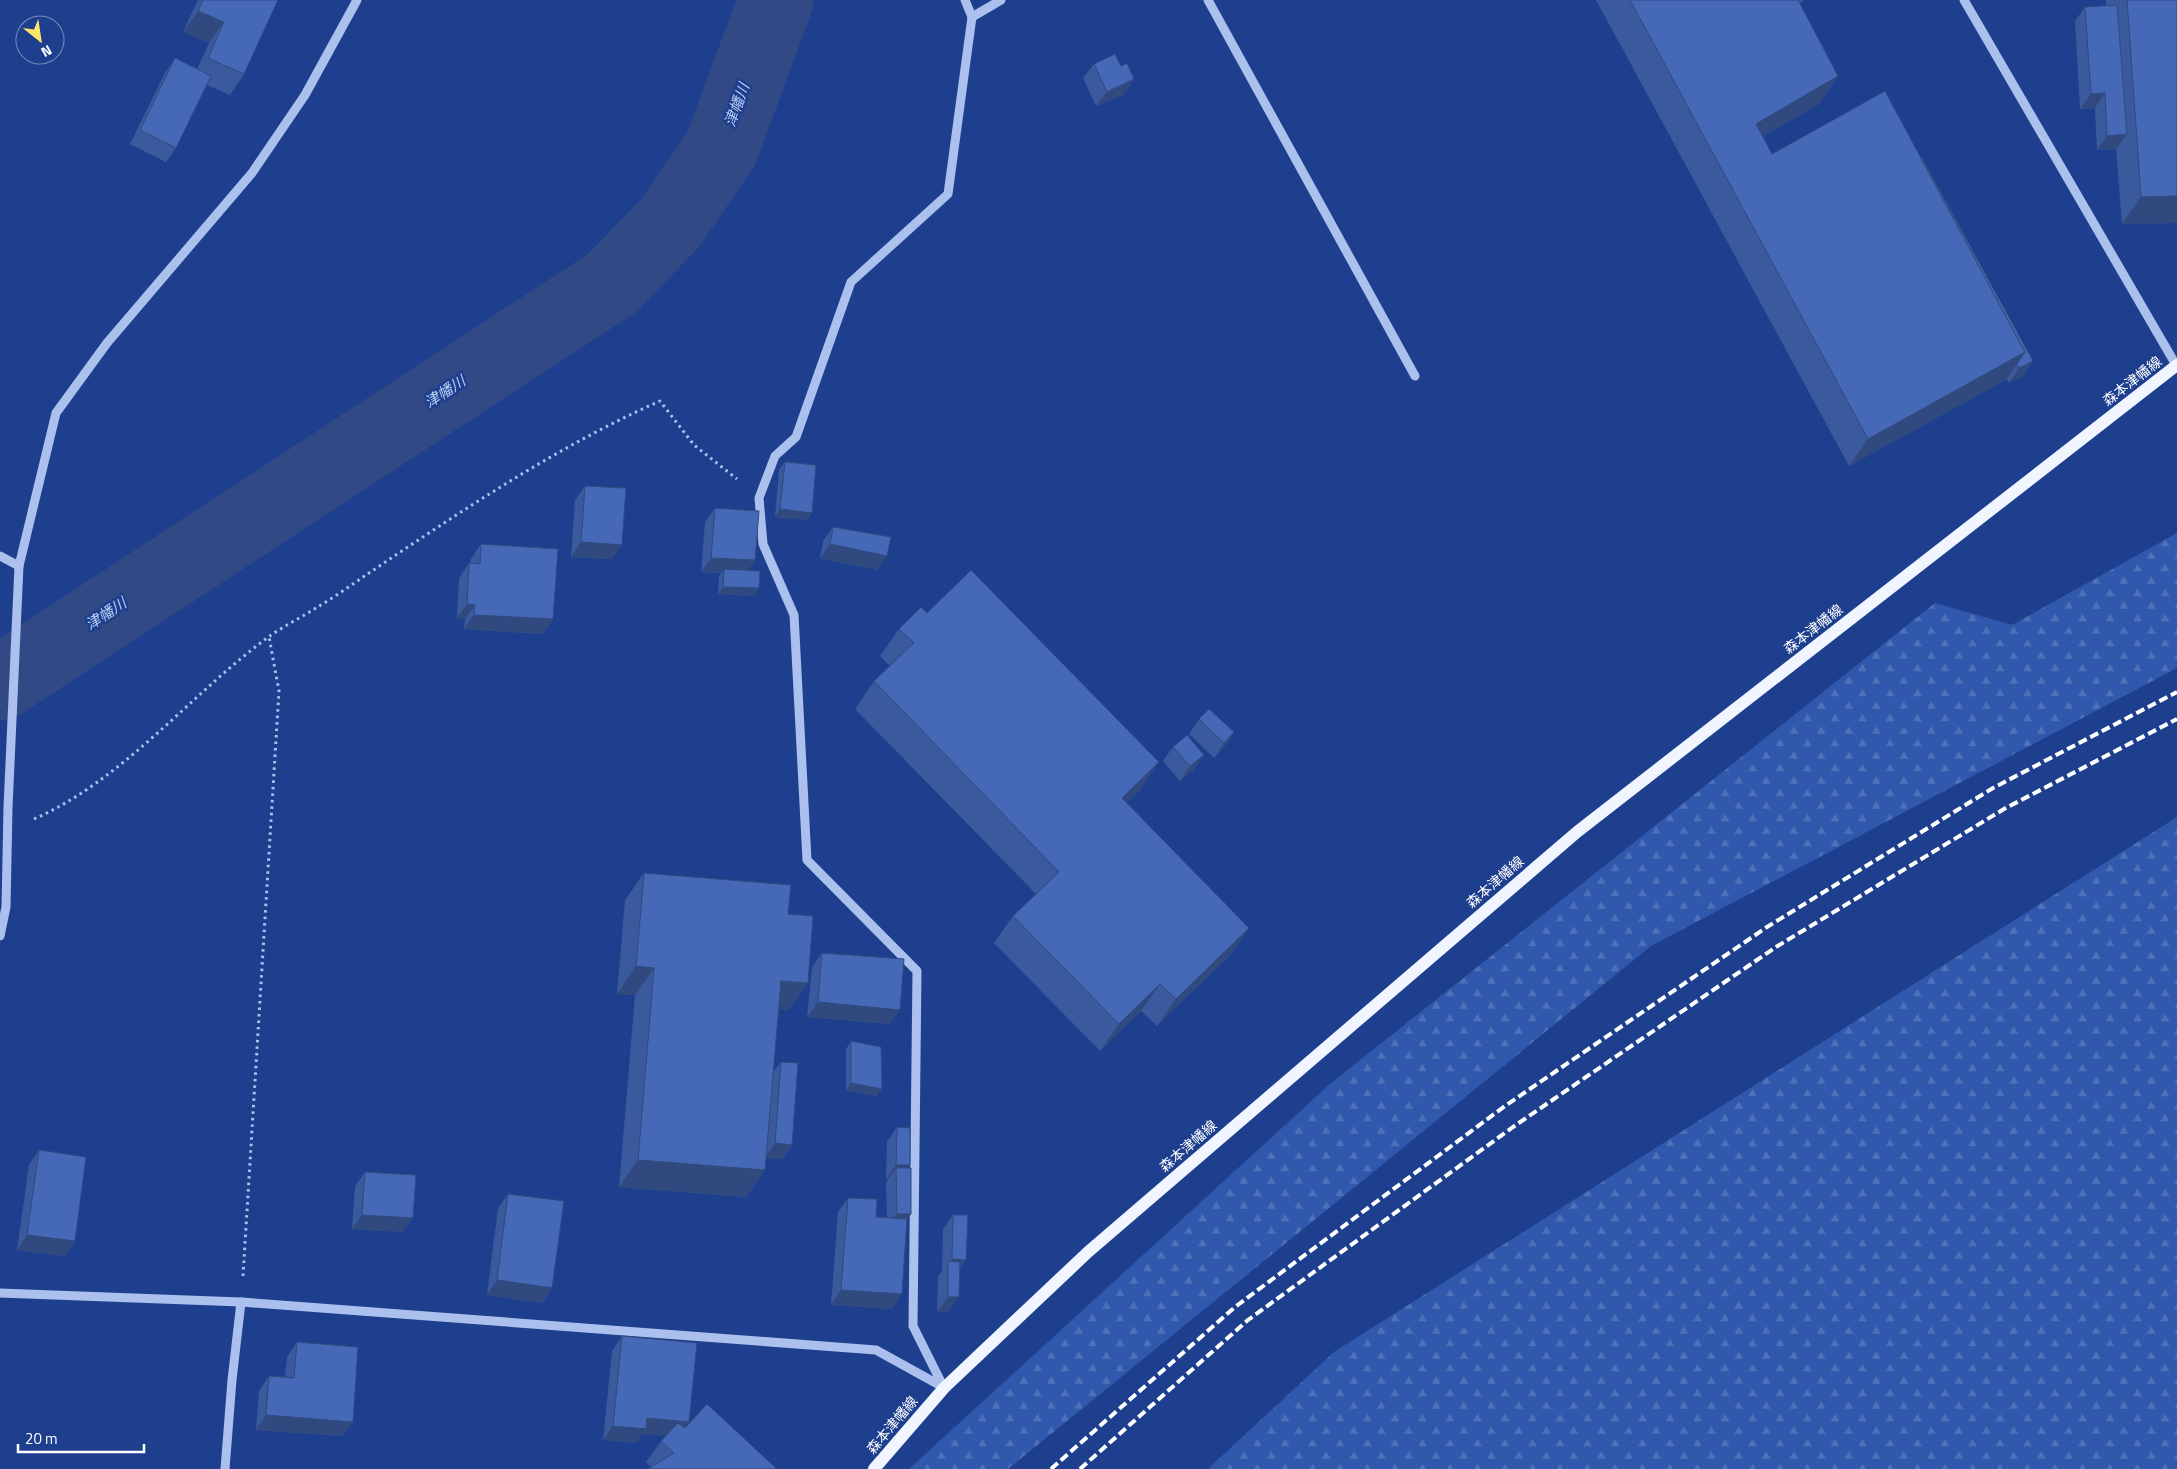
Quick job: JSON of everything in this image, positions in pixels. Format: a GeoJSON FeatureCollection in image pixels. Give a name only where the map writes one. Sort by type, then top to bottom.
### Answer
{"type":"FeatureCollection","features":[{"type":"Feature","properties":{"kind":"main road","name":"森本津幡線"},"geometry":{"type":"LineString","coordinates":[[874,1469],[944,1388],[1088,1252],[1577,832],[2177,365]]}},
{"type":"Feature","properties":{"kind":"street"},"geometry":{"type":"LineString","coordinates":[[0,936],[6,907],[8,807],[19,566],[56,414],[107,343],[252,174],[305,96],[357,0]]}},
{"type":"Feature","properties":{"kind":"street"},"geometry":{"type":"LineString","coordinates":[[944,1388],[913,1326],[917,971],[807,860],[794,615],[763,544],[759,498],[775,456],[796,437],[851,282],[948,194],[972,17],[965,0]]}},
{"type":"Feature","properties":{"kind":"street"},"geometry":{"type":"LineString","coordinates":[[972,17],[1001,0]]}},
{"type":"Feature","properties":{"kind":"street"},"geometry":{"type":"LineString","coordinates":[[1208,0],[1415,376]]}},
{"type":"Feature","properties":{"kind":"street"},"geometry":{"type":"LineString","coordinates":[[1964,0],[2177,365]]}},
{"type":"Feature","properties":{"kind":"street"},"geometry":{"type":"LineString","coordinates":[[0,556],[19,566]]}},
{"type":"Feature","properties":{"kind":"street"},"geometry":{"type":"LineString","coordinates":[[0,1293],[241,1302],[876,1350],[944,1388]]}},
{"type":"Feature","properties":{"kind":"street"},"geometry":{"type":"LineString","coordinates":[[225,1469],[232,1380],[241,1302]]}},
{"type":"Feature","properties":{"kind":"path"},"geometry":{"type":"LineString","coordinates":[[8,830],[53,810],[125,762],[219,676],[269,637],[454,516],[560,452],[660,401],[694,445],[759,498]]}},
{"type":"Feature","properties":{"kind":"path"},"geometry":{"type":"LineString","coordinates":[[241,1302],[279,691],[269,637]]}},
{"type":"Feature","properties":{"kind":"green space"},"geometry":{"type":"Polygon","coordinates":[[[2177,533],[2177,668],[1651,946],[1008,1469],[909,1469],[1330,1084],[1935,603],[2012,625],[2177,533]]]}},
{"type":"Feature","properties":{"kind":"green space"},"geometry":{"type":"Polygon","coordinates":[[[2177,817],[2177,1469],[1208,1469],[1334,1352],[2177,817]]]}},
{"type":"Feature","properties":{"kind":"building"},"geometry":{"type":"Polygon","coordinates":[[[203,0],[278,0],[244,74],[208,58],[224,22],[198,11],[203,0]]]}},
{"type":"Feature","properties":{"kind":"building"},"geometry":{"type":"Polygon","coordinates":[[[1630,0],[1798,0],[1838,76],[1756,124],[1772,154],[1885,91],[2025,352],[1868,439],[1630,0]]]}},
{"type":"Feature","properties":{"kind":"building"},"geometry":{"type":"Polygon","coordinates":[[[2127,0],[2177,0],[2177,196],[2141,197],[2127,0]]]}},
{"type":"Feature","properties":{"kind":"building"},"geometry":{"type":"Polygon","coordinates":[[[2117,5],[2127,134],[2107,136],[2105,93],[2091,94],[2085,7],[2117,5]]]}},
{"type":"Feature","properties":{"kind":"building"},"geometry":{"type":"Polygon","coordinates":[[[1115,54],[1121,66],[1127,63],[1134,79],[1107,92],[1094,64],[1115,54]]]}},
{"type":"Feature","properties":{"kind":"building"},"geometry":{"type":"Polygon","coordinates":[[[175,58],[211,76],[176,148],[140,130],[175,58]]]}},
{"type":"Feature","properties":{"kind":"building"},"geometry":{"type":"Polygon","coordinates":[[[1921,158],[2033,361],[2019,368],[2017,364],[2025,352],[1921,158]]]}},
{"type":"Feature","properties":{"kind":"building"},"geometry":{"type":"Polygon","coordinates":[[[785,462],[816,465],[812,513],[780,509],[785,462]]]}},
{"type":"Feature","properties":{"kind":"building"},"geometry":{"type":"Polygon","coordinates":[[[585,486],[626,488],[622,545],[581,542],[585,486]]]}},
{"type":"Feature","properties":{"kind":"building"},"geometry":{"type":"Polygon","coordinates":[[[715,508],[759,511],[755,560],[711,558],[715,508]]]}},
{"type":"Feature","properties":{"kind":"building"},"geometry":{"type":"Polygon","coordinates":[[[833,527],[891,537],[887,556],[830,544],[833,527]]]}},
{"type":"Feature","properties":{"kind":"building"},"geometry":{"type":"Polygon","coordinates":[[[481,544],[558,549],[553,619],[474,615],[475,605],[467,604],[469,563],[480,564],[481,544]]]}},
{"type":"Feature","properties":{"kind":"building"},"geometry":{"type":"Polygon","coordinates":[[[724,569],[760,571],[759,588],[723,587],[724,569]]]}},
{"type":"Feature","properties":{"kind":"building"},"geometry":{"type":"Polygon","coordinates":[[[971,570],[1159,762],[1122,798],[1249,928],[1176,999],[1160,984],[1119,1024],[1013,916],[1059,872],[874,681],[914,643],[899,629],[921,607],[927,613],[971,570]]]}},
{"type":"Feature","properties":{"kind":"building"},"geometry":{"type":"Polygon","coordinates":[[[1209,709],[1234,732],[1224,743],[1199,719],[1209,709]]]}},
{"type":"Feature","properties":{"kind":"building"},"geometry":{"type":"Polygon","coordinates":[[[1187,735],[1204,755],[1190,766],[1173,747],[1187,735]]]}},
{"type":"Feature","properties":{"kind":"building"},"geometry":{"type":"Polygon","coordinates":[[[644,873],[791,885],[788,914],[813,916],[808,983],[781,981],[765,1170],[638,1160],[654,968],[636,966],[644,873]]]}},
{"type":"Feature","properties":{"kind":"building"},"geometry":{"type":"Polygon","coordinates":[[[822,953],[904,959],[900,1010],[818,1002],[822,953]]]}},
{"type":"Feature","properties":{"kind":"building"},"geometry":{"type":"Polygon","coordinates":[[[851,1041],[881,1047],[882,1089],[851,1083],[851,1041]]]}},
{"type":"Feature","properties":{"kind":"building"},"geometry":{"type":"Polygon","coordinates":[[[781,1062],[798,1063],[792,1145],[775,1143],[781,1062]]]}},
{"type":"Feature","properties":{"kind":"building"},"geometry":{"type":"Polygon","coordinates":[[[897,1127],[910,1128],[910,1165],[896,1165],[897,1127]]]}},
{"type":"Feature","properties":{"kind":"building"},"geometry":{"type":"Polygon","coordinates":[[[39,1150],[86,1157],[75,1241],[27,1235],[39,1150]]]}},
{"type":"Feature","properties":{"kind":"building"},"geometry":{"type":"Polygon","coordinates":[[[896,1168],[911,1168],[911,1214],[897,1214],[896,1168]]]}},
{"type":"Feature","properties":{"kind":"building"},"geometry":{"type":"Polygon","coordinates":[[[365,1172],[416,1175],[413,1218],[362,1215],[365,1172]]]}},
{"type":"Feature","properties":{"kind":"building"},"geometry":{"type":"Polygon","coordinates":[[[508,1194],[564,1201],[552,1288],[497,1280],[508,1194]]]}},
{"type":"Feature","properties":{"kind":"building"},"geometry":{"type":"Polygon","coordinates":[[[848,1198],[877,1199],[876,1217],[907,1219],[902,1294],[841,1290],[848,1198]]]}},
{"type":"Feature","properties":{"kind":"building"},"geometry":{"type":"Polygon","coordinates":[[[953,1215],[968,1215],[966,1260],[952,1259],[953,1215]]]}},
{"type":"Feature","properties":{"kind":"building"},"geometry":{"type":"Polygon","coordinates":[[[948,1261],[960,1262],[959,1297],[948,1297],[948,1261]]]}},
{"type":"Feature","properties":{"kind":"building"},"geometry":{"type":"Polygon","coordinates":[[[622,1336],[697,1343],[689,1422],[647,1418],[646,1429],[613,1426],[622,1336]]]}},
{"type":"Feature","properties":{"kind":"building"},"geometry":{"type":"Polygon","coordinates":[[[297,1342],[358,1347],[353,1422],[266,1415],[269,1376],[294,1378],[297,1342]]]}},
{"type":"Feature","properties":{"kind":"building"},"geometry":{"type":"Polygon","coordinates":[[[707,1404],[777,1469],[648,1469],[674,1453],[661,1441],[678,1423],[685,1428],[707,1404]]]}},
{"type":"Feature","properties":{"kind":"waterway","name":"津幡川"},"geometry":{"type":"LineString","coordinates":[[0,683],[612,283],[671,222],[722,147],[776,0]]}},
{"type":"Feature","properties":{"kind":"railway"},"geometry":{"type":"LineString","coordinates":[[1051,1469],[1235,1307],[1505,1106],[1767,927],[1993,788],[2177,692]]}},
{"type":"Feature","properties":{"kind":"railway"},"geometry":{"type":"LineString","coordinates":[[1080,1469],[1248,1320],[1513,1127],[1776,947],[2004,809],[2177,719]]}}]}
